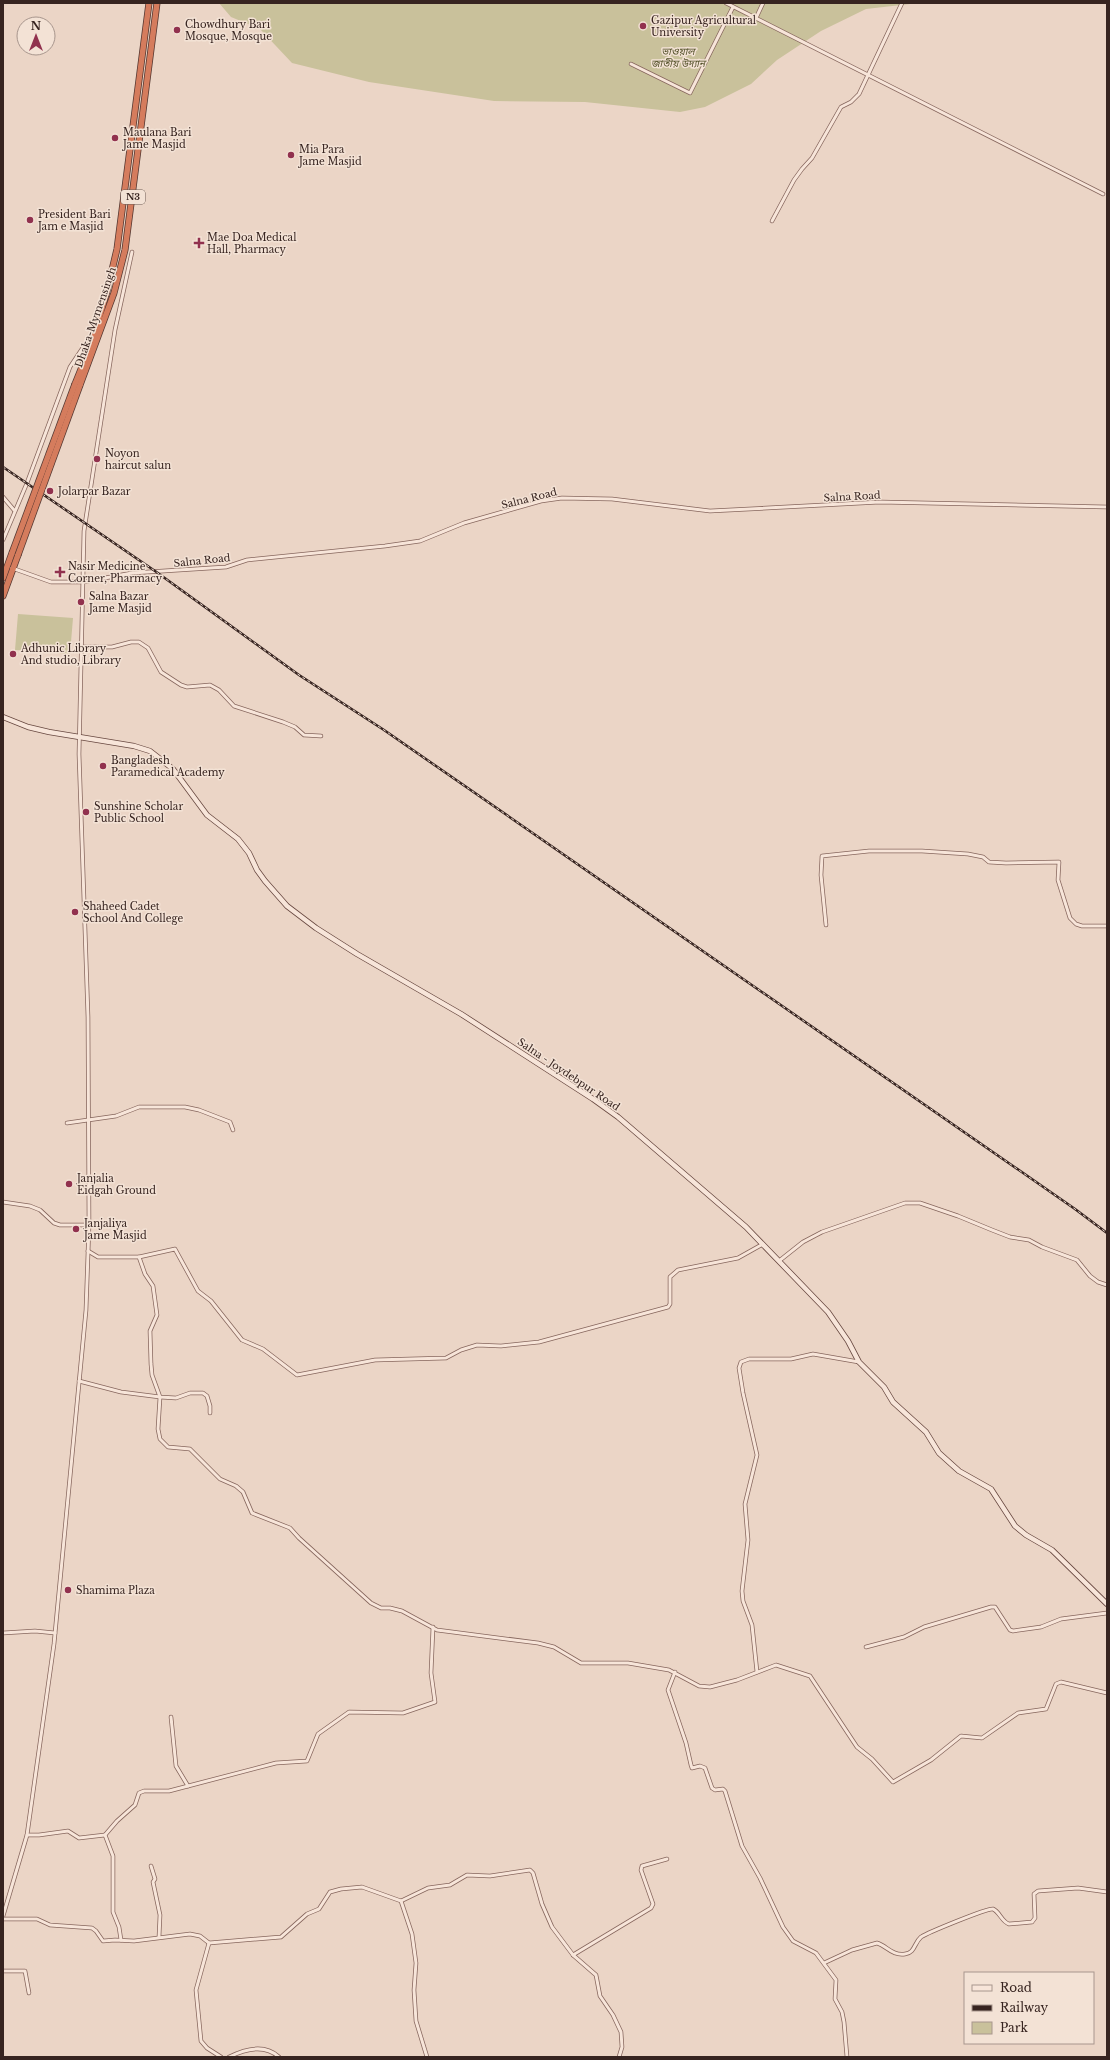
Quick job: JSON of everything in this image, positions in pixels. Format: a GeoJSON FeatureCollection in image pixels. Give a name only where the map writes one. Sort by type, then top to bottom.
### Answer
{"type":"FeatureCollection","features":[{"type":"Feature","properties":{"kind":"highway","name":"Dhaka-Mymensingh"},"geometry":{"type":"LineString","coordinates":[[78,385],[107,291],[117,249],[149,3]]}},
{"type":"Feature","properties":{"kind":"highway","name":"Dhaka-Mymensingh"},"geometry":{"type":"LineString","coordinates":[[15,554],[114,293],[125,250],[157,3]]}},
{"type":"Feature","properties":{"kind":"highway","name":"N3"},"geometry":{"type":"LineString","coordinates":[[3,596],[15,554]]}},
{"type":"Feature","properties":{"kind":"highway","name":"N3"},"geometry":{"type":"LineString","coordinates":[[3,578],[15,554]]}},
{"type":"Feature","properties":{"kind":"main road","name":"Salna - Joydebpur Road"},"geometry":{"type":"LineString","coordinates":[[3,717],[28,727],[80,738],[134,746],[150,751],[173,769],[207,815],[238,839],[249,853],[264,881],[287,906],[316,928],[461,1014],[593,1099],[703,1188],[763,1244],[828,1312],[848,1341],[859,1362],[884,1387],[893,1402],[926,1432],[939,1453],[948,1462],[970,1478],[991,1489],[1015,1526],[1026,1535],[1052,1550],[1107,1604]]}},
{"type":"Feature","properties":{"kind":"street"},"geometry":{"type":"LineString","coordinates":[[726,3],[1103,194]]}},
{"type":"Feature","properties":{"kind":"street"},"geometry":{"type":"LineString","coordinates":[[756,18],[763,3]]}},
{"type":"Feature","properties":{"kind":"street"},"geometry":{"type":"LineString","coordinates":[[772,221],[794,180],[812,158],[841,107],[856,98],[902,3]]}},
{"type":"Feature","properties":{"kind":"street"},"geometry":{"type":"LineString","coordinates":[[631,64],[690,92],[733,7]]}},
{"type":"Feature","properties":{"kind":"street"},"geometry":{"type":"LineString","coordinates":[[132,252],[115,330],[84,531],[79,754],[88,1017],[89,1225],[86,1310],[55,1633],[27,1835],[3,1918],[37,1919],[50,1925],[92,1928],[96,1931],[103,1942],[121,1940],[134,1941],[190,1934],[200,1936],[210,1943],[281,1937],[307,1914],[319,1909],[330,1892],[341,1889],[362,1887],[401,1901],[428,1888],[450,1885],[467,1875],[490,1876],[530,1870],[535,1877],[542,1904],[552,1927],[574,1955],[596,1975],[600,1996],[613,2015],[621,2032],[622,2047],[619,2057]]}},
{"type":"Feature","properties":{"kind":"street"},"geometry":{"type":"LineString","coordinates":[[3,540],[14,510],[27,483],[70,367],[84,346],[92,342]]}},
{"type":"Feature","properties":{"kind":"street"},"geometry":{"type":"LineString","coordinates":[[3,497],[14,510]]}},
{"type":"Feature","properties":{"kind":"street","name":"Salna Road"},"geometry":{"type":"LineString","coordinates":[[12,568],[51,582],[82,582],[132,573],[226,567],[247,560],[385,546],[420,540],[464,523],[541,501],[562,498],[612,499],[710,511],[880,502],[1107,507]]}},
{"type":"Feature","properties":{"kind":"street"},"geometry":{"type":"LineString","coordinates":[[82,647],[104,648],[139,642],[148,648],[161,672],[182,685],[210,685],[219,690],[234,706],[283,722],[295,727],[304,735],[321,736]]}},
{"type":"Feature","properties":{"kind":"street"},"geometry":{"type":"LineString","coordinates":[[826,925],[821,875],[822,856],[869,851],[922,851],[968,854],[983,858],[989,862],[1059,862],[1058,880],[1070,918],[1076,924],[1082,926],[1107,926]]}},
{"type":"Feature","properties":{"kind":"street"},"geometry":{"type":"LineString","coordinates":[[67,1123],[116,1116],[139,1107],[185,1107],[199,1110],[230,1122],[233,1130]]}},
{"type":"Feature","properties":{"kind":"street"},"geometry":{"type":"LineString","coordinates":[[3,1202],[30,1206],[48,1216],[54,1223],[60,1225],[89,1225]]}},
{"type":"Feature","properties":{"kind":"street"},"geometry":{"type":"LineString","coordinates":[[779,1261],[803,1242],[822,1232],[905,1203],[920,1203],[992,1230],[1029,1240],[1042,1247],[1077,1260],[1081,1262],[1090,1276],[1098,1282],[1107,1285]]}},
{"type":"Feature","properties":{"kind":"street"},"geometry":{"type":"LineString","coordinates":[[88,1251],[98,1257],[139,1257],[175,1249],[198,1291],[211,1301],[242,1340],[263,1349],[297,1374],[375,1360],[446,1358],[469,1347],[539,1342],[601,1326],[668,1307],[670,1304],[670,1277],[678,1270],[738,1258],[763,1244]]}},
{"type":"Feature","properties":{"kind":"street"},"geometry":{"type":"LineString","coordinates":[[139,1257],[145,1274],[153,1286],[156,1315],[150,1331],[151,1364],[152,1375],[160,1396],[158,1429],[162,1443],[168,1447],[190,1449],[201,1458],[220,1479],[236,1486],[243,1492],[252,1513],[290,1528],[299,1538],[371,1603],[381,1608],[390,1608],[402,1611],[437,1630],[456,1634],[538,1643],[554,1647],[580,1663],[628,1663],[675,1672],[699,1686],[710,1687],[737,1680],[776,1665],[810,1676],[857,1747],[893,1782],[931,1760],[961,1736],[982,1738],[1018,1713],[1046,1709],[1056,1684],[1061,1682],[1107,1693]]}},
{"type":"Feature","properties":{"kind":"street"},"geometry":{"type":"LineString","coordinates":[[757,1672],[752,1625],[743,1601],[742,1591],[748,1540],[745,1504],[757,1454],[743,1393],[740,1368],[741,1362],[749,1359],[791,1359],[813,1354],[859,1362]]}},
{"type":"Feature","properties":{"kind":"street"},"geometry":{"type":"LineString","coordinates":[[79,1381],[121,1392],[176,1398],[190,1393],[202,1393],[207,1396],[210,1406],[210,1413]]}},
{"type":"Feature","properties":{"kind":"street"},"geometry":{"type":"LineString","coordinates":[[866,1647],[904,1638],[924,1627],[991,1607],[995,1607],[1010,1630],[1013,1632],[1041,1627],[1061,1619],[1107,1613]]}},
{"type":"Feature","properties":{"kind":"street"},"geometry":{"type":"LineString","coordinates":[[27,1835],[68,1831],[79,1838],[105,1835],[117,1821],[135,1805],[139,1793],[144,1791],[169,1792],[276,1763],[307,1761],[318,1734],[349,1712],[403,1713],[435,1702],[431,1673],[433,1628]]}},
{"type":"Feature","properties":{"kind":"street"},"geometry":{"type":"LineString","coordinates":[[3,1633],[35,1631],[55,1633]]}},
{"type":"Feature","properties":{"kind":"street"},"geometry":{"type":"LineString","coordinates":[[675,1672],[668,1690],[686,1743],[692,1768],[703,1766],[712,1788],[715,1790],[723,1789],[725,1792],[742,1846],[760,1878],[783,1927],[793,1941],[810,1948],[824,1963],[836,1980],[835,1999],[842,2012],[847,2057]]}},
{"type":"Feature","properties":{"kind":"street"},"geometry":{"type":"LineString","coordinates":[[171,1717],[176,1766],[188,1786]]}},
{"type":"Feature","properties":{"kind":"street"},"geometry":{"type":"LineString","coordinates":[[105,1835],[113,1856],[113,1912],[119,1927],[121,1940]]}},
{"type":"Feature","properties":{"kind":"street"},"geometry":{"type":"LineString","coordinates":[[574,1955],[651,1908],[653,1904],[641,1870],[642,1866],[667,1859]]}},
{"type":"Feature","properties":{"kind":"street"},"geometry":{"type":"LineString","coordinates":[[151,1866],[155,1879],[153,1881],[160,1915],[159,1937]]}},
{"type":"Feature","properties":{"kind":"street"},"geometry":{"type":"LineString","coordinates":[[824,1963],[852,1950],[877,1943],[892,1953],[907,1954],[912,1951],[922,1937],[966,1918],[991,1910],[995,1911],[1008,1924],[1032,1922],[1035,1918],[1034,1894],[1038,1891],[1078,1888],[1107,1892]]}},
{"type":"Feature","properties":{"kind":"street"},"geometry":{"type":"LineString","coordinates":[[401,1901],[412,1934],[416,1963],[414,1990],[416,2021],[427,2057]]}},
{"type":"Feature","properties":{"kind":"street"},"geometry":{"type":"LineString","coordinates":[[210,1943],[196,1990],[201,2040],[207,2048],[221,2057]]}},
{"type":"Feature","properties":{"kind":"street"},"geometry":{"type":"LineString","coordinates":[[3,1971],[25,1971],[29,1993]]}},
{"type":"Feature","properties":{"kind":"street"},"geometry":{"type":"LineString","coordinates":[[229,2057],[239,2052],[260,2048],[270,2050],[279,2057]]}},
{"type":"Feature","properties":{"kind":"green space","name":"ভাওয়াল জাতীয় উদ্যান"},"geometry":{"type":"Polygon","coordinates":[[[219,3],[919,3],[866,9],[821,31],[777,60],[751,84],[705,107],[680,112],[585,102],[494,101],[369,82],[292,63],[260,29],[231,17],[219,3]]]}},
{"type":"Feature","properties":{"kind":"green space"},"geometry":{"type":"Polygon","coordinates":[[[18,614],[73,618],[70,654],[15,650],[18,614]]]}},
{"type":"Feature","properties":{"kind":"railway"},"geometry":{"type":"LineString","coordinates":[[3,467],[155,571],[299,675],[384,730],[1075,1209],[1107,1233]]}},
{"type":"Feature","properties":{"kind":"place","name":"Gazipur Agricultural University"},"geometry":{"type":"Point","coordinates":[643,26]}},
{"type":"Feature","properties":{"kind":"place","name":"Chowdhury Bari Mosque, Mosque"},"geometry":{"type":"Point","coordinates":[177,30]}},
{"type":"Feature","properties":{"kind":"place","name":"Maulana Bari Jame Masjid"},"geometry":{"type":"Point","coordinates":[115,138]}},
{"type":"Feature","properties":{"kind":"place","name":"Mia Para Jame Masjid"},"geometry":{"type":"Point","coordinates":[291,155]}},
{"type":"Feature","properties":{"kind":"place","name":"President Bari Jam e Masjid"},"geometry":{"type":"Point","coordinates":[30,220]}},
{"type":"Feature","properties":{"kind":"place","name":"Mae Doa Medical Hall, Pharmacy"},"geometry":{"type":"Point","coordinates":[199,243]}},
{"type":"Feature","properties":{"kind":"place","name":"Noyon haircut salun"},"geometry":{"type":"Point","coordinates":[97,459]}},
{"type":"Feature","properties":{"kind":"place","name":"Jolarpar Bazar"},"geometry":{"type":"Point","coordinates":[50,491]}},
{"type":"Feature","properties":{"kind":"place","name":"Nasir Medicine Corner, Pharmacy"},"geometry":{"type":"Point","coordinates":[60,572]}},
{"type":"Feature","properties":{"kind":"place","name":"Salna Bazar Jame Masjid"},"geometry":{"type":"Point","coordinates":[81,602]}},
{"type":"Feature","properties":{"kind":"place","name":"Adhunic Library And studio, Library"},"geometry":{"type":"Point","coordinates":[13,654]}},
{"type":"Feature","properties":{"kind":"place","name":"Bangladesh Paramedical Academy"},"geometry":{"type":"Point","coordinates":[103,766]}},
{"type":"Feature","properties":{"kind":"place","name":"Sunshine Scholar Public School"},"geometry":{"type":"Point","coordinates":[86,812]}},
{"type":"Feature","properties":{"kind":"place","name":"Shaheed Cadet School And College"},"geometry":{"type":"Point","coordinates":[75,912]}},
{"type":"Feature","properties":{"kind":"place","name":"Janjalia Eidgah Ground"},"geometry":{"type":"Point","coordinates":[69,1184]}},
{"type":"Feature","properties":{"kind":"place","name":"Janjaliya Jame Masjid"},"geometry":{"type":"Point","coordinates":[76,1229]}},
{"type":"Feature","properties":{"kind":"place","name":"Shamima Plaza"},"geometry":{"type":"Point","coordinates":[68,1590]}}]}
